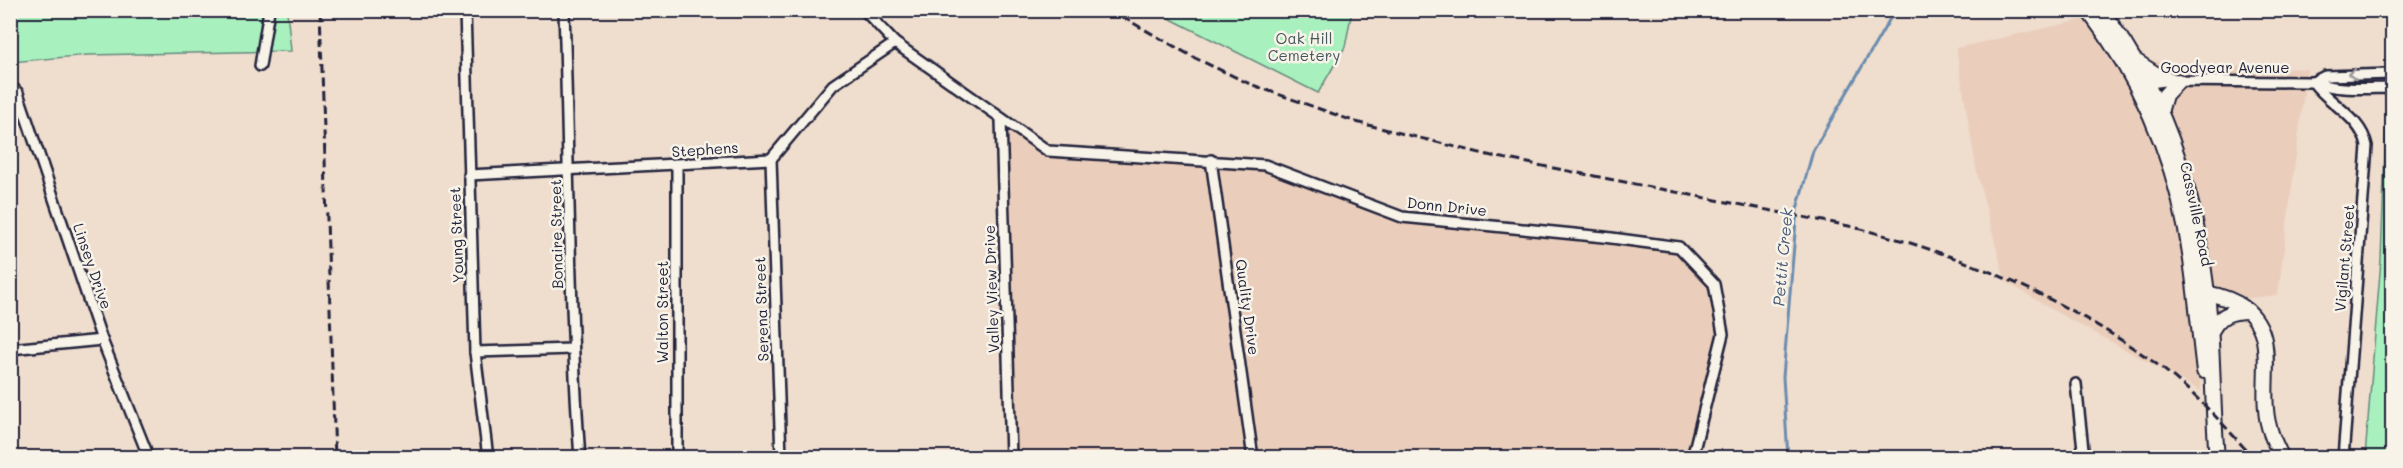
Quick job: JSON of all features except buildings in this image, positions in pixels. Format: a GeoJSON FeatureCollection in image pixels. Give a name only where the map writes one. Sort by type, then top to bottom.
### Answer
{"type":"FeatureCollection","features":[{"type":"Feature","properties":{"kind":"main road","name":"Cassville Road"},"geometry":{"type":"LineString","coordinates":[[2088,10],[2161,110],[2176,150],[2195,216],[2209,421],[2216,451]]}},
{"type":"Feature","properties":{"kind":"main road","name":"Cassville Road"},"geometry":{"type":"LineString","coordinates":[[2101,10],[2137,62],[2176,184],[2210,334],[2216,451]]}},
{"type":"Feature","properties":{"kind":"main road"},"geometry":{"type":"LineString","coordinates":[[2137,62],[2154,73],[2175,81],[2167,92],[2161,110]]}},
{"type":"Feature","properties":{"kind":"main road"},"geometry":{"type":"LineString","coordinates":[[2201,293],[2227,299],[2248,311],[2256,319],[2264,337],[2266,350],[2267,418],[2272,437],[2282,458]]}},
{"type":"Feature","properties":{"kind":"main road"},"geometry":{"type":"LineString","coordinates":[[2210,334],[2221,316],[2248,311]]}},
{"type":"Feature","properties":{"kind":"street"},"geometry":{"type":"LineString","coordinates":[[260,66],[269,10]]}},
{"type":"Feature","properties":{"kind":"street","name":"Young Street"},"geometry":{"type":"LineString","coordinates":[[465,10],[475,352],[488,458]]}},
{"type":"Feature","properties":{"kind":"street","name":"Bonaire Street"},"geometry":{"type":"LineString","coordinates":[[564,10],[570,170],[572,349],[580,458]]}},
{"type":"Feature","properties":{"kind":"street","name":"Donn Drive"},"geometry":{"type":"LineString","coordinates":[[864,10],[895,43],[1048,151],[1265,165],[1402,217],[1604,237],[1679,247],[1714,284],[1723,334],[1692,458]]}},
{"type":"Feature","properties":{"kind":"street"},"geometry":{"type":"LineString","coordinates":[[771,159],[833,85],[895,43]]}},
{"type":"Feature","properties":{"kind":"street","name":"Goodyear Avenue"},"geometry":{"type":"LineString","coordinates":[[2313,82],[2325,76],[2392,74]]}},
{"type":"Feature","properties":{"kind":"street","name":"Goodyear Avenue"},"geometry":{"type":"LineString","coordinates":[[2143,85],[2175,81],[2313,82],[2324,86],[2346,88],[2392,88]]}},
{"type":"Feature","properties":{"kind":"street","name":"Vigilant Street"},"geometry":{"type":"LineString","coordinates":[[2313,82],[2328,99],[2355,122],[2363,133],[2367,146],[2343,458]]}},
{"type":"Feature","properties":{"kind":"street","name":"Linsey Drive"},"geometry":{"type":"LineString","coordinates":[[10,85],[18,93],[102,340],[149,458]]}},
{"type":"Feature","properties":{"kind":"street","name":"Valley View Drive"},"geometry":{"type":"LineString","coordinates":[[1001,119],[1011,458]]}},
{"type":"Feature","properties":{"kind":"street","name":"Stephens"},"geometry":{"type":"LineString","coordinates":[[469,175],[677,166],[771,159]]}},
{"type":"Feature","properties":{"kind":"street","name":"Serena Street"},"geometry":{"type":"LineString","coordinates":[[771,159],[781,458]]}},
{"type":"Feature","properties":{"kind":"street","name":"Quality Drive"},"geometry":{"type":"LineString","coordinates":[[1211,160],[1254,458]]}},
{"type":"Feature","properties":{"kind":"street","name":"Walton Street"},"geometry":{"type":"LineString","coordinates":[[677,166],[677,458]]}},
{"type":"Feature","properties":{"kind":"street"},"geometry":{"type":"LineString","coordinates":[[10,349],[102,340]]}},
{"type":"Feature","properties":{"kind":"street"},"geometry":{"type":"LineString","coordinates":[[475,352],[572,349]]}},
{"type":"Feature","properties":{"kind":"street"},"geometry":{"type":"LineString","coordinates":[[2076,384],[2084,458]]}},
{"type":"Feature","properties":{"kind":"shaded area"},"geometry":{"type":"Polygon","coordinates":[[[2081,20],[2120,26],[2142,58],[2166,64],[2307,69],[2278,295],[2193,304],[2201,391],[2056,312],[2005,281],[1977,173],[1956,48],[2081,20]]]}},
{"type":"Feature","properties":{"kind":"shaded area"},"geometry":{"type":"Polygon","coordinates":[[[1006,123],[1044,147],[1265,165],[1402,217],[1679,247],[1714,284],[1723,334],[1692,457],[1017,457],[1006,123]]]}},
{"type":"Feature","properties":{"kind":"green space"},"geometry":{"type":"Polygon","coordinates":[[[11,11],[287,11],[291,51],[88,55],[11,62],[11,11]]]}},
{"type":"Feature","properties":{"kind":"green space","name":"Oak Hill Cemetery"},"geometry":{"type":"Polygon","coordinates":[[[1155,11],[1352,11],[1345,47],[1318,93],[1155,11]]]}},
{"type":"Feature","properties":{"kind":"green space"},"geometry":{"type":"Polygon","coordinates":[[[2387,97],[2392,97],[2392,457],[2365,457],[2381,260],[2387,97]]]}},
{"type":"Feature","properties":{"kind":"waterway","name":"Pettit Creek"},"geometry":{"type":"LineString","coordinates":[[1788,458],[1783,377],[1797,209],[1813,151],[1895,10]]}},
{"type":"Feature","properties":{"kind":"railway"},"geometry":{"type":"LineString","coordinates":[[320,10],[335,458]]}},
{"type":"Feature","properties":{"kind":"railway"},"geometry":{"type":"LineString","coordinates":[[1110,10],[1195,58],[1250,84],[1356,122],[1492,156],[1849,226],[1970,264],[2047,298],[2120,339],[2181,384],[2231,432],[2253,458]]}}]}
